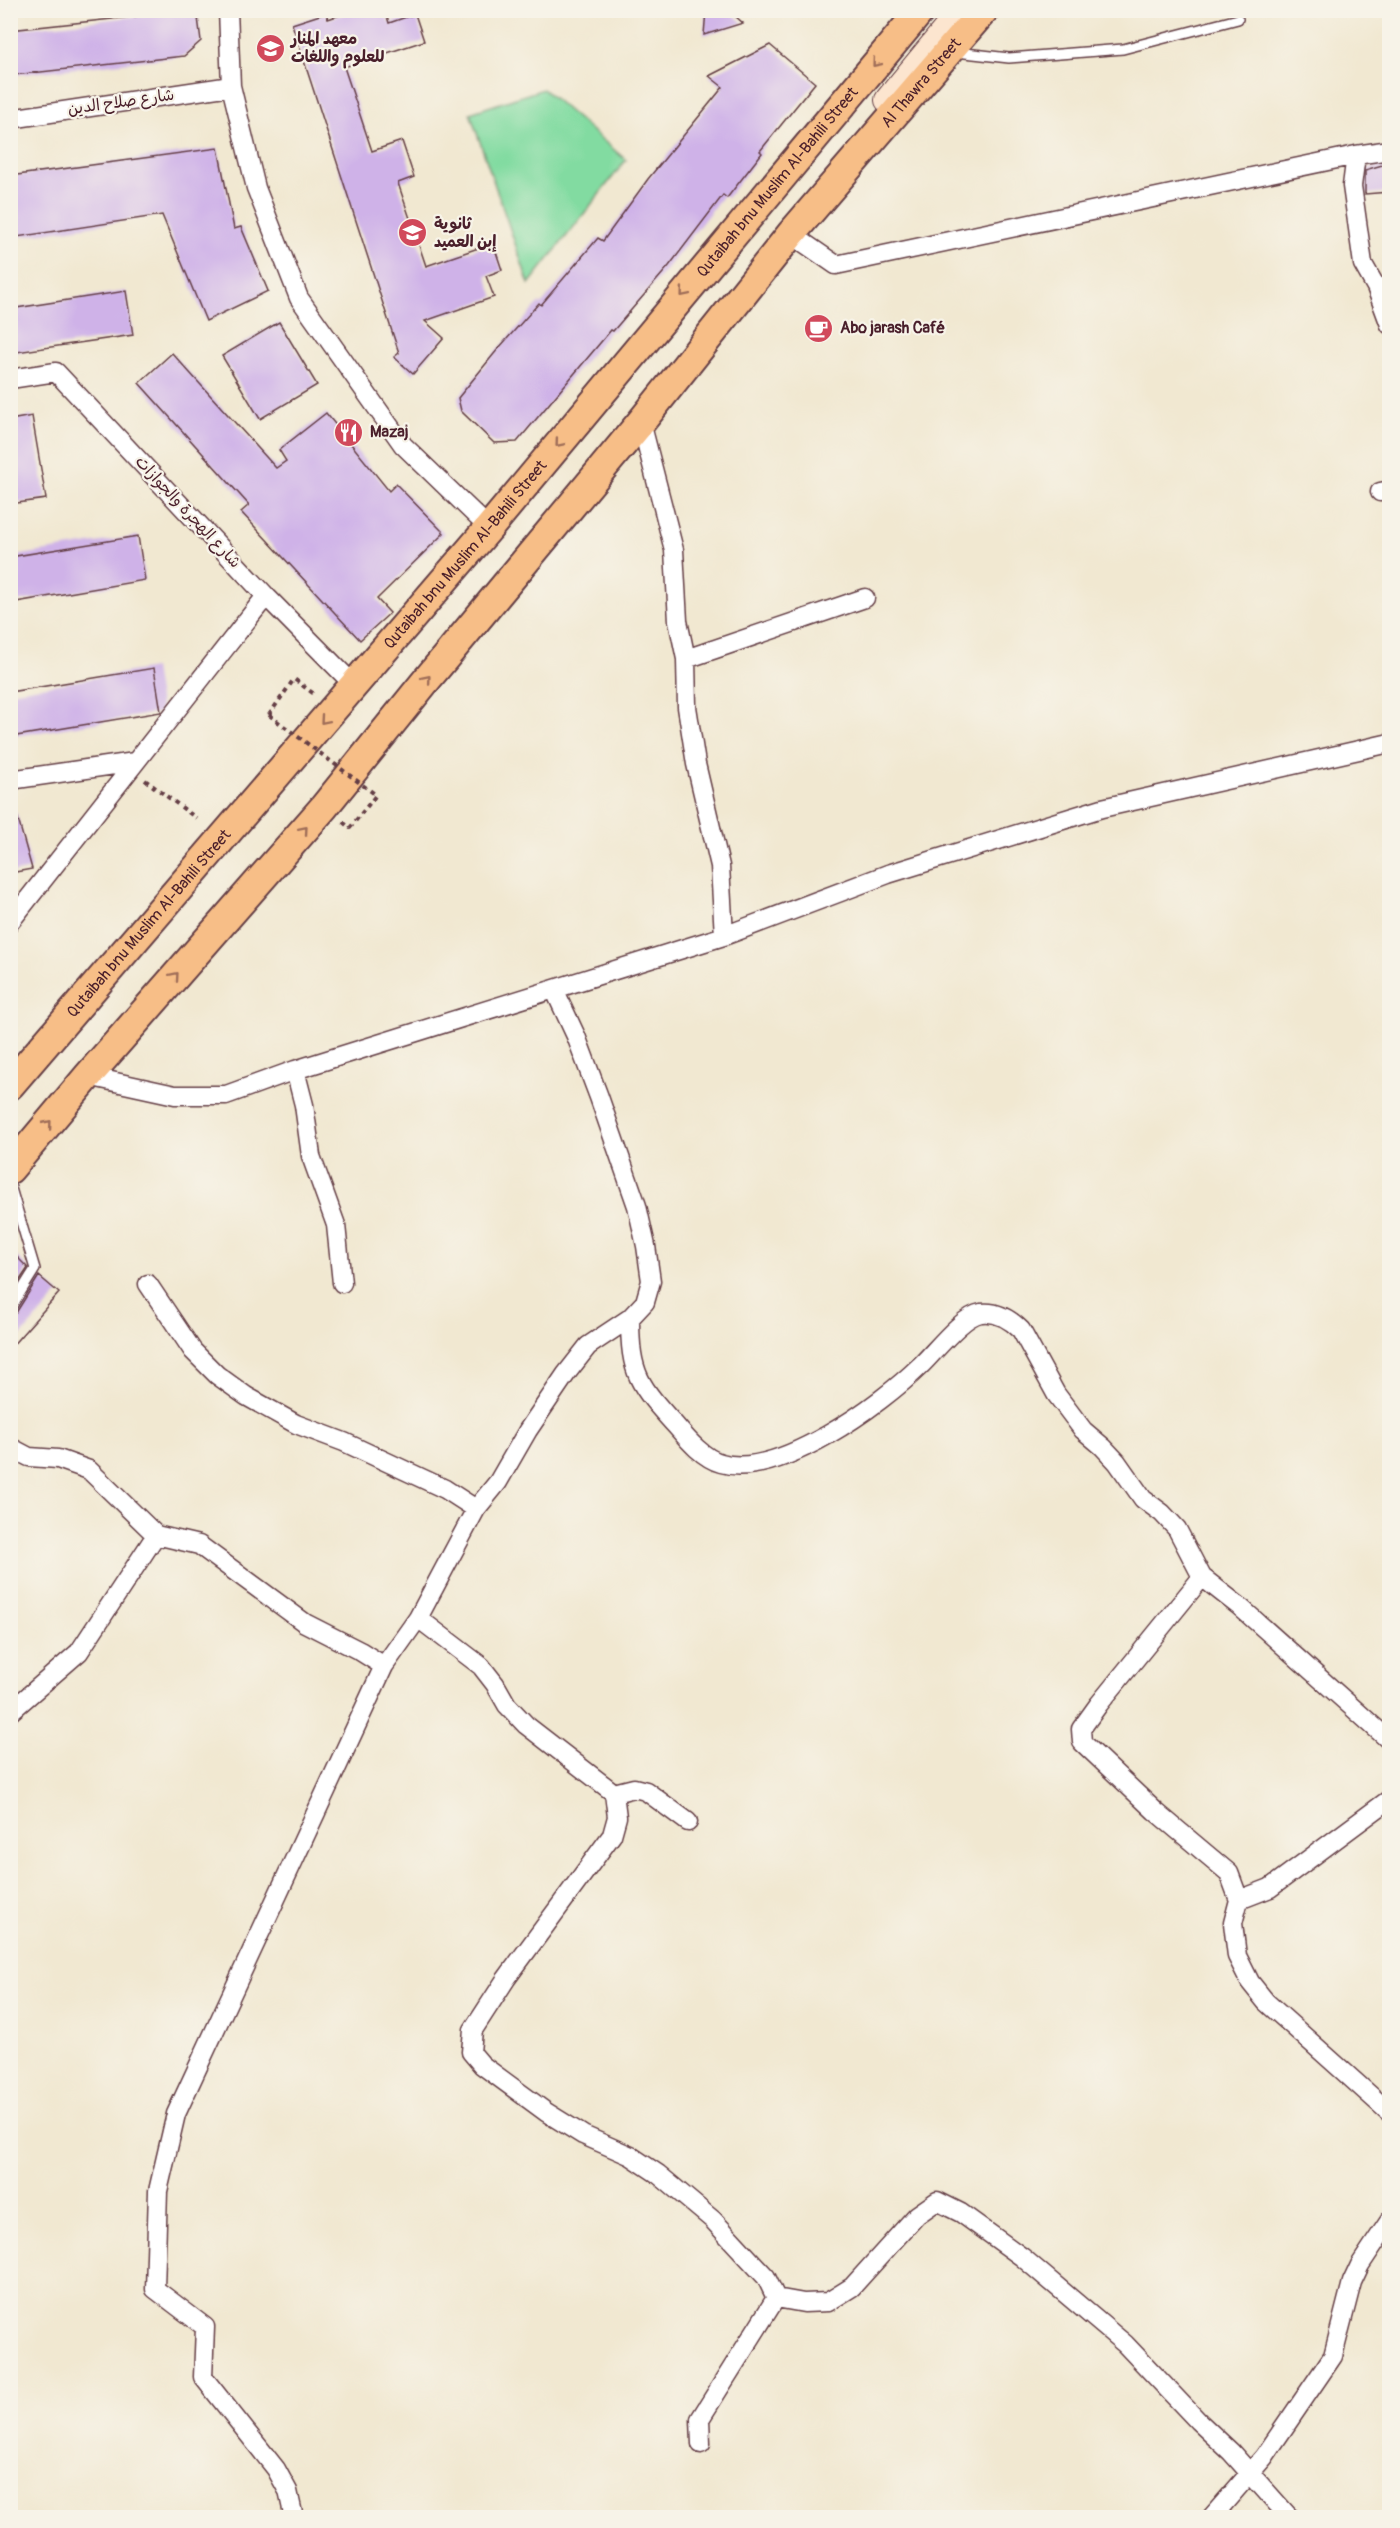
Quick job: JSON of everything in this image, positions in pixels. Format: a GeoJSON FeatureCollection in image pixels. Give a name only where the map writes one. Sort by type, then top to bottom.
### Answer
{"type":"FeatureCollection","features":[{"type":"Feature","properties":{"kind":"main road"},"geometry":{"type":"LineString","coordinates":[[10,1169],[88,1076],[324,807],[423,683],[641,422],[791,234],[858,156],[860,134],[962,10]]}},
{"type":"Feature","properties":{"kind":"main road","name":"Al Thawra Street"},"geometry":{"type":"LineString","coordinates":[[858,156],[951,51],[984,10]]}},
{"type":"Feature","properties":{"kind":"main road","name":"Qutaibah bnu Muslim Al-Bahili Street"},"geometry":{"type":"LineString","coordinates":[[10,1085],[489,528],[916,13]]}},
{"type":"Feature","properties":{"kind":"street"},"geometry":{"type":"LineString","coordinates":[[228,10],[231,86],[256,188],[298,298],[403,445],[489,528]]}},
{"type":"Feature","properties":{"kind":"street","name":"شارع صلاح الدين"},"geometry":{"type":"LineString","coordinates":[[10,119],[231,86]]}},
{"type":"Feature","properties":{"kind":"street"},"geometry":{"type":"LineString","coordinates":[[791,234],[836,265],[1356,155],[1389,150]]}},
{"type":"Feature","properties":{"kind":"street"},"geometry":{"type":"LineString","coordinates":[[1356,155],[1352,186],[1363,264],[1376,287],[1389,325]]}},
{"type":"Feature","properties":{"kind":"street","name":"شارع الهجرة والجوازات"},"geometry":{"type":"LineString","coordinates":[[10,379],[56,372],[266,596],[353,684]]}},
{"type":"Feature","properties":{"kind":"street"},"geometry":{"type":"LineString","coordinates":[[641,422],[674,550],[678,621],[686,659],[690,726],[720,866],[724,936]]}},
{"type":"Feature","properties":{"kind":"street"},"geometry":{"type":"LineString","coordinates":[[10,922],[266,596]]}},
{"type":"Feature","properties":{"kind":"street"},"geometry":{"type":"LineString","coordinates":[[686,659],[865,598]]}},
{"type":"Feature","properties":{"kind":"street"},"geometry":{"type":"LineString","coordinates":[[88,1076],[175,1095],[226,1095],[295,1071],[724,936],[888,874],[1102,807],[1389,743]]}},
{"type":"Feature","properties":{"kind":"street"},"geometry":{"type":"LineString","coordinates":[[10,780],[133,765]]}},
{"type":"Feature","properties":{"kind":"street"},"geometry":{"type":"LineString","coordinates":[[294,2517],[288,2491],[276,2469],[204,2377],[205,2327],[154,2289],[158,2191],[176,2114],[384,1666],[418,1618],[476,1509],[498,1482],[528,1430],[566,1374],[588,1346],[630,1318],[645,1302],[651,1281],[637,1206],[599,1096],[576,1036],[555,991]]}},
{"type":"Feature","properties":{"kind":"street"},"geometry":{"type":"LineString","coordinates":[[295,1071],[304,1105],[311,1156],[336,1225],[342,1283]]}},
{"type":"Feature","properties":{"kind":"street"},"geometry":{"type":"LineString","coordinates":[[148,1284],[193,1351],[218,1375],[246,1396],[296,1424],[344,1442],[446,1489],[476,1509]]}},
{"type":"Feature","properties":{"kind":"street"},"geometry":{"type":"LineString","coordinates":[[630,1318],[630,1348],[633,1366],[646,1393],[703,1454],[721,1463],[745,1465],[779,1459],[847,1423],[918,1368],[969,1318],[980,1313],[998,1314],[1020,1330],[1056,1394],[1083,1430],[1103,1447],[1143,1499],[1162,1513],[1177,1529],[1202,1576],[1239,1606],[1389,1741]]}},
{"type":"Feature","properties":{"kind":"street"},"geometry":{"type":"LineString","coordinates":[[10,1447],[28,1457],[58,1459],[89,1470],[156,1535],[200,1545],[305,1623],[384,1666]]}},
{"type":"Feature","properties":{"kind":"street"},"geometry":{"type":"LineString","coordinates":[[10,1712],[79,1652],[156,1535]]}},
{"type":"Feature","properties":{"kind":"street"},"geometry":{"type":"LineString","coordinates":[[1202,1576],[1099,1704],[1081,1729],[1082,1742],[1155,1811],[1229,1874],[1239,1900],[1233,1923],[1237,1956],[1250,1982],[1266,2002],[1389,2113]]}},
{"type":"Feature","properties":{"kind":"street"},"geometry":{"type":"LineString","coordinates":[[418,1618],[481,1666],[507,1705],[526,1725],[614,1793],[617,1817],[612,1835],[532,1944],[473,2030],[471,2052],[482,2065],[546,2112],[583,2135],[631,2156],[658,2174],[713,2220],[766,2277],[776,2298]]}},
{"type":"Feature","properties":{"kind":"street"},"geometry":{"type":"LineString","coordinates":[[614,1793],[634,1788],[646,1791],[688,1822]]}},
{"type":"Feature","properties":{"kind":"street"},"geometry":{"type":"LineString","coordinates":[[1239,1900],[1270,1888],[1389,1799]]}},
{"type":"Feature","properties":{"kind":"street"},"geometry":{"type":"LineString","coordinates":[[776,2298],[804,2303],[828,2302],[852,2287],[917,2215],[937,2201],[961,2212],[1022,2257],[1125,2344],[1198,2421],[1231,2452],[1290,2517]]}},
{"type":"Feature","properties":{"kind":"street"},"geometry":{"type":"LineString","coordinates":[[1211,2517],[1250,2475],[1333,2356],[1352,2282],[1360,2265],[1389,2220]]}},
{"type":"Feature","properties":{"kind":"street"},"geometry":{"type":"LineString","coordinates":[[701,2444],[700,2419],[776,2298]]}},
{"type":"Feature","properties":{"kind":"lane"},"geometry":{"type":"LineString","coordinates":[[951,51],[1009,58],[1123,49],[1238,19]]}},
{"type":"Feature","properties":{"kind":"lane"},"geometry":{"type":"LineString","coordinates":[[10,1185],[35,1269],[10,1309]]}},
{"type":"Feature","properties":{"kind":"path"},"geometry":{"type":"LineString","coordinates":[[294,679],[269,715],[376,795],[350,828]]}},
{"type":"Feature","properties":{"kind":"path"},"geometry":{"type":"LineString","coordinates":[[133,765],[196,818]]}},
{"type":"Feature","properties":{"kind":"green space"},"geometry":{"type":"Polygon","coordinates":[[[543,89],[626,160],[529,284],[470,113],[543,89]]]}},
{"type":"Feature","properties":{"kind":"building"},"geometry":{"type":"Polygon","coordinates":[[[166,10],[197,10],[201,41],[184,56],[14,75],[10,30],[140,16],[166,10]]]}},
{"type":"Feature","properties":{"kind":"building"},"geometry":{"type":"Polygon","coordinates":[[[355,10],[385,10],[389,23],[415,14],[424,41],[344,67],[372,151],[402,141],[414,177],[398,183],[426,266],[493,243],[502,270],[486,276],[494,297],[425,321],[444,338],[413,374],[394,357],[399,353],[292,24],[326,13],[328,19],[355,10]]]}},
{"type":"Feature","properties":{"kind":"building"},"geometry":{"type":"Polygon","coordinates":[[[706,10],[728,10],[743,23],[704,35],[706,10]]]}},
{"type":"Feature","properties":{"kind":"building"},"geometry":{"type":"Polygon","coordinates":[[[770,45],[815,83],[760,151],[762,153],[727,198],[723,195],[669,266],[613,331],[611,330],[517,442],[494,443],[461,411],[458,398],[498,349],[539,303],[541,305],[598,238],[603,241],[648,179],[723,87],[709,76],[770,45]]]}},
{"type":"Feature","properties":{"kind":"building"},"geometry":{"type":"Polygon","coordinates":[[[218,148],[234,229],[241,227],[268,291],[206,321],[162,215],[10,238],[10,176],[218,148]]]}},
{"type":"Feature","properties":{"kind":"building"},"geometry":{"type":"Polygon","coordinates":[[[1389,163],[1389,192],[1365,194],[1365,170],[1389,163]]]}},
{"type":"Feature","properties":{"kind":"building"},"geometry":{"type":"Polygon","coordinates":[[[126,291],[133,335],[10,353],[10,309],[126,291]]]}},
{"type":"Feature","properties":{"kind":"building"},"geometry":{"type":"Polygon","coordinates":[[[279,322],[317,385],[260,419],[222,356],[279,322]]]}},
{"type":"Feature","properties":{"kind":"building"},"geometry":{"type":"Polygon","coordinates":[[[172,353],[276,468],[286,461],[279,450],[326,413],[389,491],[396,484],[444,533],[377,599],[390,613],[360,640],[241,512],[249,505],[139,383],[172,353]]]}},
{"type":"Feature","properties":{"kind":"building"},"geometry":{"type":"Polygon","coordinates":[[[32,416],[46,499],[10,504],[10,420],[32,416]]]}},
{"type":"Feature","properties":{"kind":"building"},"geometry":{"type":"Polygon","coordinates":[[[138,536],[145,580],[10,603],[10,557],[138,536]]]}},
{"type":"Feature","properties":{"kind":"building"},"geometry":{"type":"Polygon","coordinates":[[[154,668],[161,712],[10,737],[10,692],[154,668]]]}},
{"type":"Feature","properties":{"kind":"building"},"geometry":{"type":"Polygon","coordinates":[[[10,812],[16,812],[32,869],[10,873],[10,812]]]}},
{"type":"Feature","properties":{"kind":"building"},"geometry":{"type":"Polygon","coordinates":[[[10,1250],[28,1268],[10,1295],[10,1250]]]}},
{"type":"Feature","properties":{"kind":"building"},"geometry":{"type":"Polygon","coordinates":[[[39,1276],[59,1293],[10,1348],[10,1316],[16,1313],[39,1276]]]}},
{"type":"Feature","properties":{"kind":"place","name":"معهد المنار للعلوم واللغات"},"geometry":{"type":"Point","coordinates":[270,48]}},
{"type":"Feature","properties":{"kind":"place","name":"ثانوية إبن العميد"},"geometry":{"type":"Point","coordinates":[413,233]}},
{"type":"Feature","properties":{"kind":"place","name":"Abo jarash Café"},"geometry":{"type":"Point","coordinates":[819,328]}},
{"type":"Feature","properties":{"kind":"place","name":"Mazaj"},"geometry":{"type":"Point","coordinates":[349,432]}}]}
